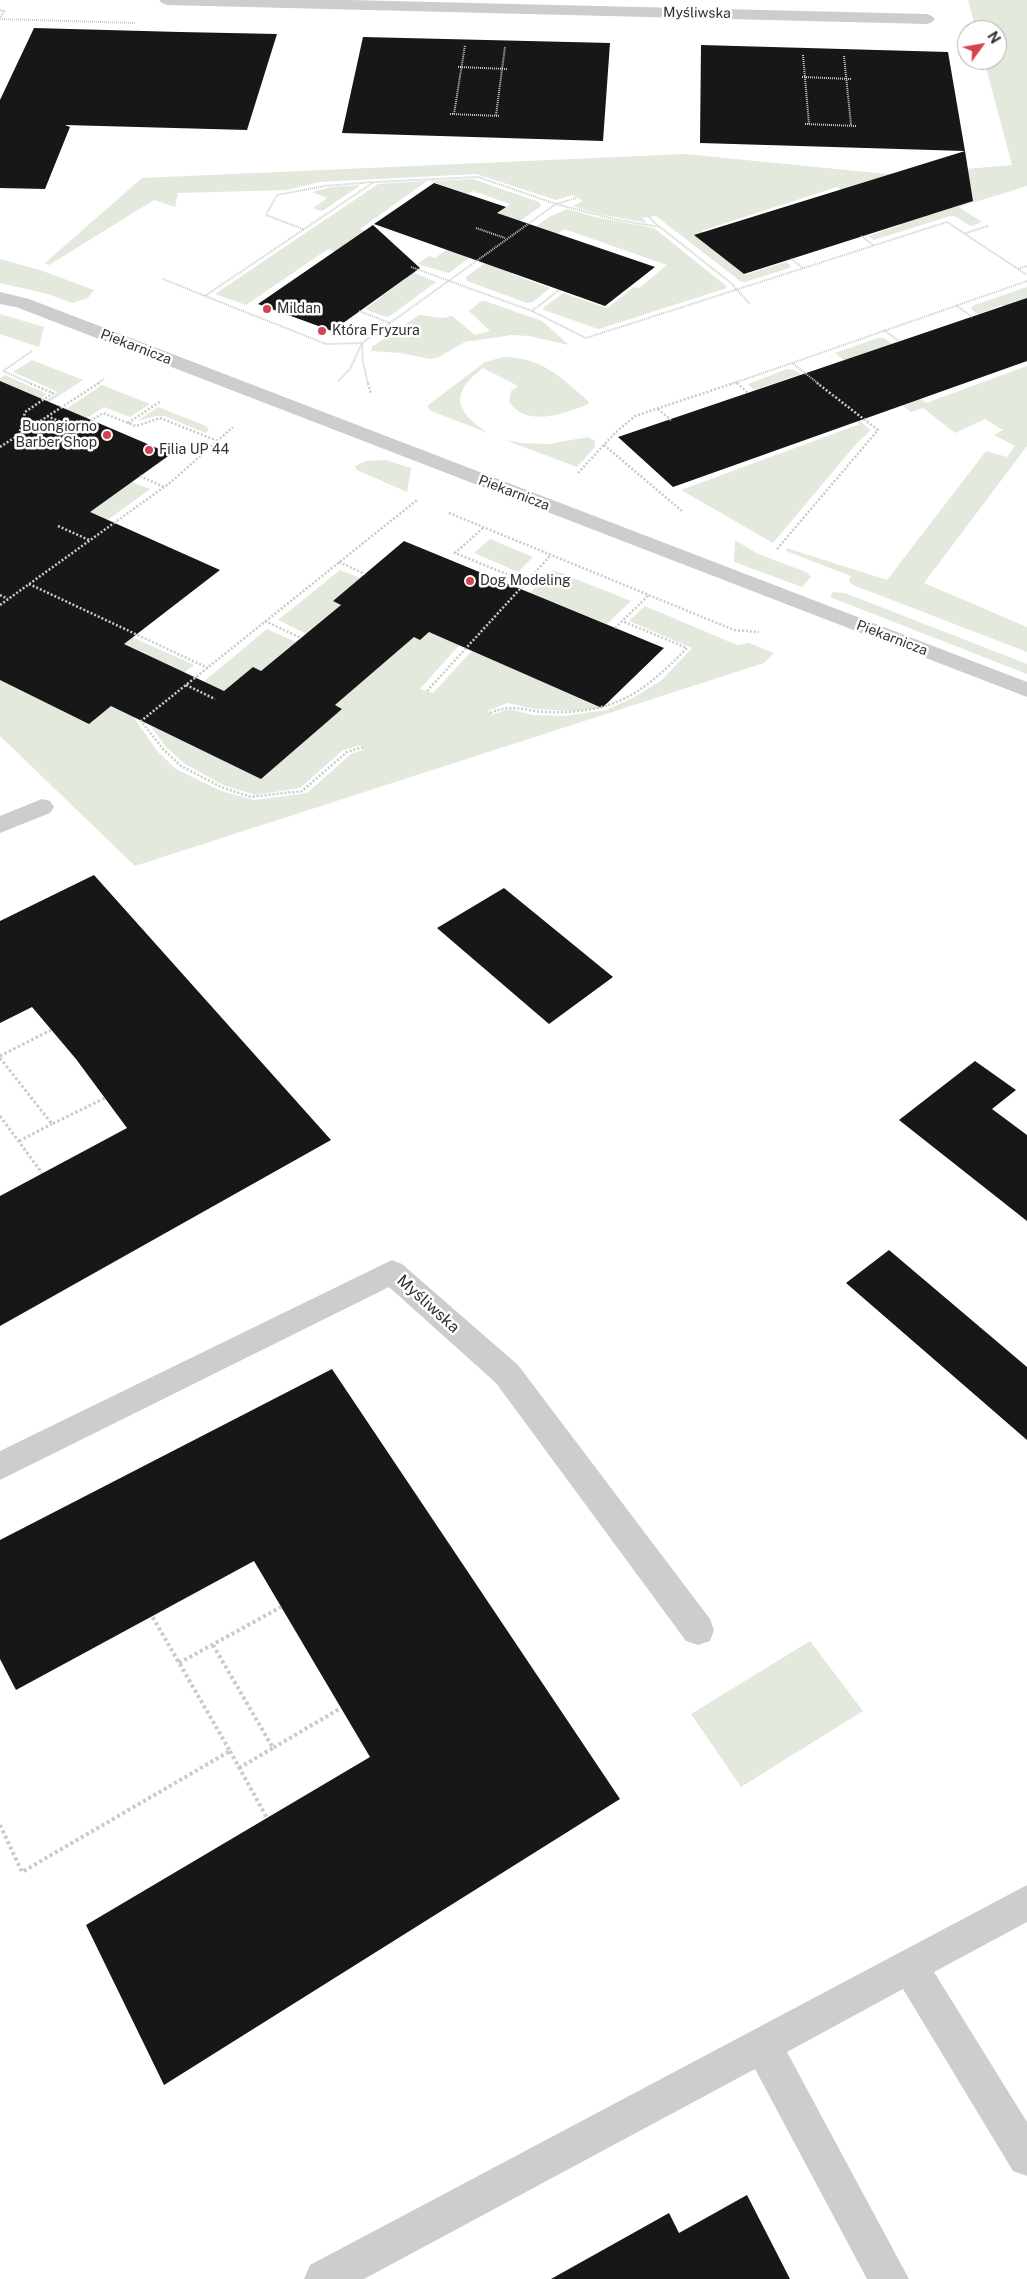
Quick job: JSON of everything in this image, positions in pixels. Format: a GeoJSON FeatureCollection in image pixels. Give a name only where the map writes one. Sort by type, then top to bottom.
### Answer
{"type":"FeatureCollection","features":[{"type":"Feature","properties":{"kind":"street","name":"Myśliwska"},"geometry":{"type":"LineString","coordinates":[[167,0],[927,19]]}},
{"type":"Feature","properties":{"kind":"street","name":"Piekarnicza"},"geometry":{"type":"LineString","coordinates":[[0,298],[22,303],[1027,690]]}},
{"type":"Feature","properties":{"kind":"street"},"geometry":{"type":"LineString","coordinates":[[0,825],[42,806]]}},
{"type":"Feature","properties":{"kind":"street","name":"Myśliwska"},"geometry":{"type":"LineString","coordinates":[[0,1466],[392,1272],[507,1374],[698,1630]]}},
{"type":"Feature","properties":{"kind":"street"},"geometry":{"type":"LineString","coordinates":[[324,2279],[1027,1903]]}},
{"type":"Feature","properties":{"kind":"street"},"geometry":{"type":"LineString","coordinates":[[909,1966],[1027,2157]]}},
{"type":"Feature","properties":{"kind":"street"},"geometry":{"type":"LineString","coordinates":[[762,2044],[889,2279]]}},
{"type":"Feature","properties":{"kind":"path"},"geometry":{"type":"LineString","coordinates":[[0,10],[4,11],[0,18]]}},
{"type":"Feature","properties":{"kind":"path"},"geometry":{"type":"LineString","coordinates":[[454,114],[459,68],[464,52]]}},
{"type":"Feature","properties":{"kind":"path"},"geometry":{"type":"LineString","coordinates":[[496,115],[504,54]]}},
{"type":"Feature","properties":{"kind":"path"},"geometry":{"type":"LineString","coordinates":[[804,60],[803,78],[809,124]]}},
{"type":"Feature","properties":{"kind":"path"},"geometry":{"type":"LineString","coordinates":[[845,61],[851,126]]}},
{"type":"Feature","properties":{"kind":"path"},"geometry":{"type":"LineString","coordinates":[[459,68],[507,69]]}},
{"type":"Feature","properties":{"kind":"path"},"geometry":{"type":"LineString","coordinates":[[803,78],[851,79]]}},
{"type":"Feature","properties":{"kind":"path"},"geometry":{"type":"LineString","coordinates":[[450,114],[500,116]]}},
{"type":"Feature","properties":{"kind":"path"},"geometry":{"type":"LineString","coordinates":[[805,124],[856,126]]}},
{"type":"Feature","properties":{"kind":"path"},"geometry":{"type":"LineString","coordinates":[[303,230],[266,215],[277,195],[325,186],[478,177],[556,204],[618,220],[660,227]]}},
{"type":"Feature","properties":{"kind":"path"},"geometry":{"type":"LineString","coordinates":[[205,296],[374,182]]}},
{"type":"Feature","properties":{"kind":"path"},"geometry":{"type":"LineString","coordinates":[[344,378],[355,361],[362,343],[556,204],[577,198]]}},
{"type":"Feature","properties":{"kind":"path"},"geometry":{"type":"LineString","coordinates":[[649,217],[737,290],[750,304]]}},
{"type":"Feature","properties":{"kind":"path"},"geometry":{"type":"LineString","coordinates":[[411,266],[532,311],[586,338],[947,222],[1027,275]]}},
{"type":"Feature","properties":{"kind":"path"},"geometry":{"type":"LineString","coordinates":[[965,234],[988,226]]}},
{"type":"Feature","properties":{"kind":"path"},"geometry":{"type":"LineString","coordinates":[[476,228],[506,239]]}},
{"type":"Feature","properties":{"kind":"path"},"geometry":{"type":"LineString","coordinates":[[861,236],[874,245]]}},
{"type":"Feature","properties":{"kind":"path"},"geometry":{"type":"LineString","coordinates":[[791,259],[803,268]]}},
{"type":"Feature","properties":{"kind":"path"},"geometry":{"type":"LineString","coordinates":[[1018,270],[1027,266]]}},
{"type":"Feature","properties":{"kind":"path"},"geometry":{"type":"LineString","coordinates":[[163,279],[326,344],[362,343]]}},
{"type":"Feature","properties":{"kind":"path"},"geometry":{"type":"LineString","coordinates":[[578,474],[604,445],[635,416],[1027,281]]}},
{"type":"Feature","properties":{"kind":"path"},"geometry":{"type":"LineString","coordinates":[[532,311],[559,290]]}},
{"type":"Feature","properties":{"kind":"path"},"geometry":{"type":"LineString","coordinates":[[956,306],[972,317]]}},
{"type":"Feature","properties":{"kind":"path"},"geometry":{"type":"LineString","coordinates":[[359,312],[390,323]]}},
{"type":"Feature","properties":{"kind":"path"},"geometry":{"type":"LineString","coordinates":[[884,330],[899,341]]}},
{"type":"Feature","properties":{"kind":"path"},"geometry":{"type":"LineString","coordinates":[[362,343],[363,362],[372,394]]}},
{"type":"Feature","properties":{"kind":"path"},"geometry":{"type":"LineString","coordinates":[[1,371],[32,351]]}},
{"type":"Feature","properties":{"kind":"path"},"geometry":{"type":"LineString","coordinates":[[780,545],[878,430],[792,363]]}},
{"type":"Feature","properties":{"kind":"path"},"geometry":{"type":"LineString","coordinates":[[1,371],[53,393],[25,412],[19,435]]}},
{"type":"Feature","properties":{"kind":"path"},"geometry":{"type":"LineString","coordinates":[[0,447],[104,379]]}},
{"type":"Feature","properties":{"kind":"path"},"geometry":{"type":"LineString","coordinates":[[735,382],[748,393]]}},
{"type":"Feature","properties":{"kind":"path"},"geometry":{"type":"LineString","coordinates":[[128,423],[162,400]]}},
{"type":"Feature","properties":{"kind":"path"},"geometry":{"type":"LineString","coordinates":[[658,408],[671,420]]}},
{"type":"Feature","properties":{"kind":"path"},"geometry":{"type":"LineString","coordinates":[[47,416],[78,429],[103,413],[136,426],[160,418],[218,441]]}},
{"type":"Feature","properties":{"kind":"path"},"geometry":{"type":"LineString","coordinates":[[0,605],[164,487],[233,427]]}},
{"type":"Feature","properties":{"kind":"path"},"geometry":{"type":"LineString","coordinates":[[604,445],[685,514]]}},
{"type":"Feature","properties":{"kind":"path"},"geometry":{"type":"LineString","coordinates":[[140,476],[164,487]]}},
{"type":"Feature","properties":{"kind":"path"},"geometry":{"type":"LineString","coordinates":[[363,747],[347,752],[302,791],[252,797],[222,787],[181,766],[163,749],[141,721],[417,500]]}},
{"type":"Feature","properties":{"kind":"path"},"geometry":{"type":"LineString","coordinates":[[58,526],[90,541]]}},
{"type":"Feature","properties":{"kind":"path"},"geometry":{"type":"LineString","coordinates":[[483,528],[455,553],[526,582]]}},
{"type":"Feature","properties":{"kind":"path"},"geometry":{"type":"LineString","coordinates":[[426,691],[550,556]]}},
{"type":"Feature","properties":{"kind":"path"},"geometry":{"type":"LineString","coordinates":[[339,562],[365,574]]}},
{"type":"Feature","properties":{"kind":"path"},"geometry":{"type":"LineString","coordinates":[[29,584],[208,668]]}},
{"type":"Feature","properties":{"kind":"path"},"geometry":{"type":"LineString","coordinates":[[0,595],[8,599]]}},
{"type":"Feature","properties":{"kind":"path"},"geometry":{"type":"LineString","coordinates":[[615,628],[648,596]]}},
{"type":"Feature","properties":{"kind":"path"},"geometry":{"type":"LineString","coordinates":[[266,621],[301,638]]}},
{"type":"Feature","properties":{"kind":"path"},"geometry":{"type":"LineString","coordinates":[[490,713],[507,706],[533,712],[565,713],[608,708],[658,679],[687,648],[622,621]]}},
{"type":"Feature","properties":{"kind":"path"},"geometry":{"type":"LineString","coordinates":[[186,685],[215,698]]}},
{"type":"Feature","properties":{"kind":"path"},"geometry":{"type":"LineString","coordinates":[[51,1030],[0,1057],[52,1124]]}},
{"type":"Feature","properties":{"kind":"path"},"geometry":{"type":"LineString","coordinates":[[19,1142],[105,1098]]}},
{"type":"Feature","properties":{"kind":"path"},"geometry":{"type":"LineString","coordinates":[[0,1116],[42,1173]]}},
{"type":"Feature","properties":{"kind":"path"},"geometry":{"type":"LineString","coordinates":[[179,1663],[281,1607]]}},
{"type":"Feature","properties":{"kind":"path"},"geometry":{"type":"LineString","coordinates":[[152,1616],[267,1818]]}},
{"type":"Feature","properties":{"kind":"path"},"geometry":{"type":"LineString","coordinates":[[213,1645],[273,1748]]}},
{"type":"Feature","properties":{"kind":"path"},"geometry":{"type":"LineString","coordinates":[[239,1768],[341,1708]]}},
{"type":"Feature","properties":{"kind":"path"},"geometry":{"type":"LineString","coordinates":[[0,1825],[22,1872],[230,1751]]}},
{"type":"Feature","properties":{"kind":"shaded area"},"geometry":{"type":"Polygon","coordinates":[[[968,0],[1027,0],[1027,186],[959,207],[982,222],[971,226],[954,216],[950,216],[874,240],[868,236],[901,225],[873,205],[866,207],[837,187],[701,231],[726,250],[718,254],[745,275],[786,262],[791,266],[745,282],[740,281],[656,216],[642,218],[647,223],[599,214],[573,206],[583,201],[572,195],[556,200],[476,174],[319,182],[288,190],[178,193],[175,207],[154,200],[49,265],[45,263],[142,178],[685,154],[897,175],[1012,165],[987,70],[1007,70],[1007,20],[973,20],[968,0]]]}},
{"type":"Feature","properties":{"kind":"shaded area"},"geometry":{"type":"Polygon","coordinates":[[[473,179],[539,202],[541,206],[505,232],[481,225],[510,204],[473,191],[468,194],[430,181],[473,179]]]}},
{"type":"Feature","properties":{"kind":"shaded area"},"geometry":{"type":"Polygon","coordinates":[[[427,181],[360,229],[368,232],[339,253],[328,249],[246,305],[215,294],[378,184],[427,181]]]}},
{"type":"Feature","properties":{"kind":"shaded area"},"geometry":{"type":"Polygon","coordinates":[[[361,185],[322,211],[313,208],[327,198],[312,192],[332,187],[361,185]]]}},
{"type":"Feature","properties":{"kind":"shaded area"},"geometry":{"type":"Polygon","coordinates":[[[567,209],[599,218],[654,228],[727,288],[598,329],[544,310],[543,308],[563,293],[607,308],[634,287],[639,288],[667,265],[564,229],[534,251],[539,254],[511,274],[550,288],[533,302],[527,303],[467,281],[466,277],[549,217],[567,209]]]}},
{"type":"Feature","properties":{"kind":"shaded area"},"geometry":{"type":"Polygon","coordinates":[[[472,232],[492,241],[449,273],[417,264],[429,256],[435,258],[472,232]]]}},
{"type":"Feature","properties":{"kind":"shaded area"},"geometry":{"type":"Polygon","coordinates":[[[0,259],[40,270],[94,290],[88,298],[72,303],[48,294],[0,283],[0,259]]]}},
{"type":"Feature","properties":{"kind":"shaded area"},"geometry":{"type":"Polygon","coordinates":[[[408,270],[436,282],[390,316],[386,317],[365,309],[407,278],[400,275],[408,270]]]}},
{"type":"Feature","properties":{"kind":"shaded area"},"geometry":{"type":"Polygon","coordinates":[[[1027,287],[1027,322],[1002,305],[978,314],[971,309],[972,306],[1027,287]]]}},
{"type":"Feature","properties":{"kind":"shaded area"},"geometry":{"type":"Polygon","coordinates":[[[485,301],[542,321],[569,345],[529,336],[512,335],[465,342],[439,357],[430,359],[401,353],[371,351],[372,347],[419,315],[443,318],[452,316],[475,335],[490,331],[469,311],[480,302],[485,301]]]}},
{"type":"Feature","properties":{"kind":"shaded area"},"geometry":{"type":"Polygon","coordinates":[[[0,314],[44,327],[39,347],[0,334],[0,314]]]}},
{"type":"Feature","properties":{"kind":"shaded area"},"geometry":{"type":"Polygon","coordinates":[[[878,338],[884,338],[892,344],[861,355],[926,403],[1027,366],[1027,446],[924,583],[1027,627],[1027,652],[853,585],[849,581],[851,576],[786,551],[786,548],[887,580],[986,451],[1007,457],[1015,446],[994,435],[1003,430],[985,419],[955,433],[923,408],[911,412],[835,353],[878,338]]]}},
{"type":"Feature","properties":{"kind":"shaded area"},"geometry":{"type":"Polygon","coordinates":[[[504,357],[529,361],[550,370],[569,384],[589,404],[558,414],[535,417],[525,415],[516,410],[509,401],[511,391],[518,386],[483,368],[465,386],[460,402],[463,410],[469,417],[488,433],[431,411],[427,406],[485,362],[504,357]]]}},
{"type":"Feature","properties":{"kind":"shaded area"},"geometry":{"type":"Polygon","coordinates":[[[32,360],[83,380],[28,416],[27,414],[58,392],[13,372],[32,360]]]}},
{"type":"Feature","properties":{"kind":"shaded area"},"geometry":{"type":"Polygon","coordinates":[[[787,369],[795,370],[871,430],[857,443],[773,543],[681,490],[860,424],[798,375],[754,390],[748,384],[787,369]]]}},
{"type":"Feature","properties":{"kind":"shaded area"},"geometry":{"type":"Polygon","coordinates":[[[5,375],[47,394],[22,412],[0,381],[0,378],[5,375]]]}},
{"type":"Feature","properties":{"kind":"shaded area"},"geometry":{"type":"Polygon","coordinates":[[[102,385],[150,404],[130,417],[104,407],[79,423],[60,413],[102,385]]]}},
{"type":"Feature","properties":{"kind":"shaded area"},"geometry":{"type":"Polygon","coordinates":[[[158,407],[206,426],[209,429],[206,433],[164,416],[137,421],[158,407]]]}},
{"type":"Feature","properties":{"kind":"shaded area"},"geometry":{"type":"Polygon","coordinates":[[[588,437],[595,441],[595,447],[577,467],[505,440],[549,444],[588,437]]]}},
{"type":"Feature","properties":{"kind":"shaded area"},"geometry":{"type":"Polygon","coordinates":[[[386,460],[411,468],[407,492],[357,470],[355,466],[366,461],[386,460]]]}},
{"type":"Feature","properties":{"kind":"shaded area"},"geometry":{"type":"Polygon","coordinates":[[[132,482],[150,489],[87,535],[61,524],[97,498],[104,502],[132,482]]]}},
{"type":"Feature","properties":{"kind":"shaded area"},"geometry":{"type":"Polygon","coordinates":[[[490,539],[533,557],[518,572],[474,553],[490,539]]]}},
{"type":"Feature","properties":{"kind":"shaded area"},"geometry":{"type":"Polygon","coordinates":[[[735,540],[758,554],[806,572],[811,577],[802,587],[734,562],[735,540]]]}},
{"type":"Feature","properties":{"kind":"shaded area"},"geometry":{"type":"Polygon","coordinates":[[[340,570],[360,578],[333,601],[341,605],[307,634],[278,620],[340,570]]]}},
{"type":"Feature","properties":{"kind":"shaded area"},"geometry":{"type":"Polygon","coordinates":[[[553,570],[631,601],[607,624],[555,603],[498,662],[602,708],[574,711],[534,709],[507,703],[488,711],[491,715],[510,709],[532,715],[564,716],[606,710],[633,698],[662,680],[692,648],[629,621],[645,606],[737,645],[749,643],[774,653],[764,663],[135,866],[0,736],[0,680],[89,723],[129,692],[157,660],[115,639],[123,633],[194,665],[132,715],[158,752],[176,769],[221,791],[254,800],[307,793],[351,754],[363,750],[362,745],[343,750],[300,788],[256,795],[223,785],[185,764],[166,747],[150,725],[261,779],[342,709],[335,705],[414,637],[471,596],[496,604],[420,689],[433,693],[510,609],[512,610],[553,570]]]}},
{"type":"Feature","properties":{"kind":"shaded area"},"geometry":{"type":"Polygon","coordinates":[[[833,592],[845,593],[1027,664],[1027,674],[830,597],[833,592]]]}},
{"type":"Feature","properties":{"kind":"shaded area"},"geometry":{"type":"Polygon","coordinates":[[[267,629],[296,642],[261,671],[253,667],[223,692],[202,683],[267,629]]]}},
{"type":"Feature","properties":{"kind":"shaded area"},"geometry":{"type":"Polygon","coordinates":[[[810,1641],[863,1711],[741,1787],[691,1714],[810,1641]]]}},
{"type":"Feature","properties":{"kind":"building"},"geometry":{"type":"Polygon","coordinates":[[[34,28],[277,34],[247,130],[65,125],[70,127],[45,189],[0,188],[0,100],[34,28]]]}},
{"type":"Feature","properties":{"kind":"building"},"geometry":{"type":"Polygon","coordinates":[[[363,37],[610,43],[603,141],[342,133],[363,37]]]}},
{"type":"Feature","properties":{"kind":"building"},"geometry":{"type":"Polygon","coordinates":[[[701,45],[948,52],[965,151],[700,143],[701,45]]]}},
{"type":"Feature","properties":{"kind":"building"},"geometry":{"type":"Polygon","coordinates":[[[965,151],[973,201],[744,274],[694,235],[965,151]]]}},
{"type":"Feature","properties":{"kind":"building"},"geometry":{"type":"Polygon","coordinates":[[[434,183],[506,207],[497,213],[655,267],[605,306],[374,224],[434,183]]]}},
{"type":"Feature","properties":{"kind":"building"},"geometry":{"type":"Polygon","coordinates":[[[373,225],[420,268],[332,331],[258,304],[373,225]]]}},
{"type":"Feature","properties":{"kind":"building"},"geometry":{"type":"Polygon","coordinates":[[[1027,298],[1027,361],[673,487],[618,437],[1027,298]]]}},
{"type":"Feature","properties":{"kind":"building"},"geometry":{"type":"Polygon","coordinates":[[[0,381],[171,454],[90,512],[220,570],[124,644],[224,691],[253,667],[261,671],[341,605],[333,601],[404,541],[664,648],[602,708],[429,632],[420,640],[414,637],[335,705],[342,709],[261,779],[111,706],[89,724],[0,680],[0,381]]]}},
{"type":"Feature","properties":{"kind":"building"},"geometry":{"type":"Polygon","coordinates":[[[94,875],[331,1140],[0,1326],[0,1196],[127,1128],[76,1059],[32,1007],[0,1023],[0,921],[94,875]]]}},
{"type":"Feature","properties":{"kind":"building"},"geometry":{"type":"Polygon","coordinates":[[[504,888],[613,977],[549,1024],[437,928],[504,888]]]}},
{"type":"Feature","properties":{"kind":"building"},"geometry":{"type":"Polygon","coordinates":[[[975,1061],[1016,1090],[992,1109],[1027,1135],[1027,1221],[899,1120],[975,1061]]]}},
{"type":"Feature","properties":{"kind":"building"},"geometry":{"type":"Polygon","coordinates":[[[889,1250],[1027,1367],[1027,1440],[846,1283],[889,1250]]]}},
{"type":"Feature","properties":{"kind":"building"},"geometry":{"type":"Polygon","coordinates":[[[332,1369],[620,1799],[164,2085],[86,1925],[370,1757],[254,1561],[16,1690],[0,1659],[0,1540],[332,1369]]]}},
{"type":"Feature","properties":{"kind":"building"},"geometry":{"type":"Polygon","coordinates":[[[747,2195],[790,2279],[551,2279],[669,2213],[679,2233],[747,2195]]]}},
{"type":"Feature","properties":{"kind":"place","name":"Mildan"},"geometry":{"type":"Point","coordinates":[267,309]}},
{"type":"Feature","properties":{"kind":"place","name":"Która Fryzura"},"geometry":{"type":"Point","coordinates":[322,331]}},
{"type":"Feature","properties":{"kind":"place","name":"Buongiorno Barber Shop"},"geometry":{"type":"Point","coordinates":[107,435]}},
{"type":"Feature","properties":{"kind":"place","name":"Filia UP 44"},"geometry":{"type":"Point","coordinates":[149,450]}},
{"type":"Feature","properties":{"kind":"place","name":"Dog Modeling"},"geometry":{"type":"Point","coordinates":[470,581]}}]}
